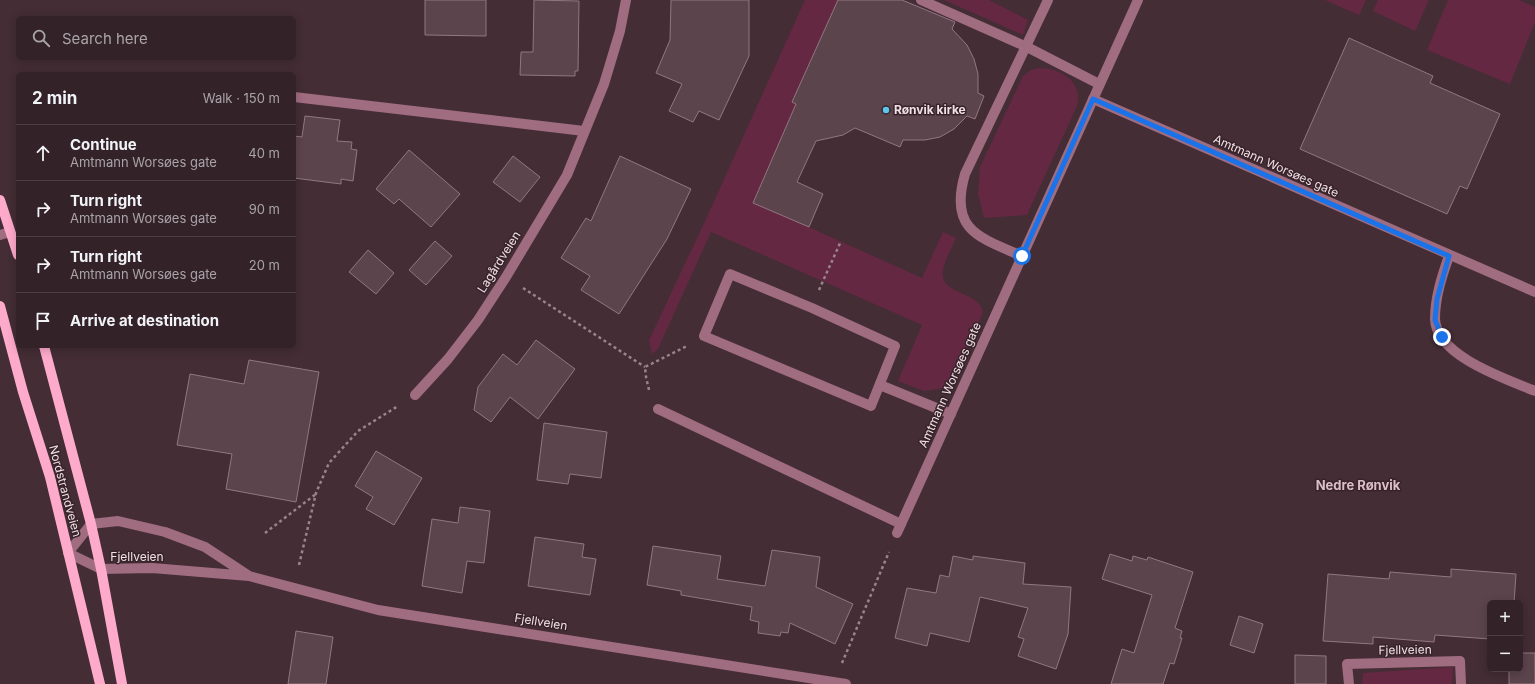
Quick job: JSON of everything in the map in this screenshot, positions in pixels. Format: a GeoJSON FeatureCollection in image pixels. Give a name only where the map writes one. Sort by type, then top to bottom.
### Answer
{"type":"FeatureCollection","features":[{"type":"Feature","properties":{"kind":"main road"},"geometry":{"type":"LineString","coordinates":[[0,200],[16,249]]}},
{"type":"Feature","properties":{"kind":"main road","name":"Nordstrandveien"},"geometry":{"type":"LineString","coordinates":[[0,306],[23,392],[50,477],[100,684]]}},
{"type":"Feature","properties":{"kind":"main road","name":"Nordstrandveien"},"geometry":{"type":"LineString","coordinates":[[45,348],[91,524],[101,569],[122,684]]}},
{"type":"Feature","properties":{"kind":"street","name":"Lagårdveien"},"geometry":{"type":"LineString","coordinates":[[415,395],[448,359],[478,320],[506,277],[567,175],[604,84],[620,31],[626,0]]}},
{"type":"Feature","properties":{"kind":"street"},"geometry":{"type":"LineString","coordinates":[[921,0],[1027,46],[1100,84]]}},
{"type":"Feature","properties":{"kind":"street"},"geometry":{"type":"LineString","coordinates":[[1022,256],[978,235],[967,226],[961,215],[959,204],[965,174],[1048,0]]}},
{"type":"Feature","properties":{"kind":"street","name":"Amtmann Worsøes gate"},"geometry":{"type":"LineString","coordinates":[[899,529],[1138,0]]}},
{"type":"Feature","properties":{"kind":"street"},"geometry":{"type":"LineString","coordinates":[[296,97],[584,131]]}},
{"type":"Feature","properties":{"kind":"street","name":"Amtmann Worsøes gate"},"geometry":{"type":"LineString","coordinates":[[1093,99],[1449,256],[1535,292]]}},
{"type":"Feature","properties":{"kind":"street"},"geometry":{"type":"LineString","coordinates":[[0,235],[10,232]]}},
{"type":"Feature","properties":{"kind":"street"},"geometry":{"type":"LineString","coordinates":[[1449,256],[1437,299],[1435,320],[1442,337],[1454,351],[1471,364],[1535,391]]}},
{"type":"Feature","properties":{"kind":"street"},"geometry":{"type":"LineString","coordinates":[[730,274],[812,308],[895,346],[871,406],[704,336],[730,274]]}},
{"type":"Feature","properties":{"kind":"street"},"geometry":{"type":"LineString","coordinates":[[880,385],[951,414]]}},
{"type":"Feature","properties":{"kind":"street"},"geometry":{"type":"LineString","coordinates":[[658,409],[899,529]]}},
{"type":"Feature","properties":{"kind":"street","name":"Fjellveien"},"geometry":{"type":"LineString","coordinates":[[91,524],[118,521],[165,532],[205,547],[249,576]]}},
{"type":"Feature","properties":{"kind":"street"},"geometry":{"type":"LineString","coordinates":[[68,553],[91,524]]}},
{"type":"Feature","properties":{"kind":"street","name":"Fjellveien"},"geometry":{"type":"LineString","coordinates":[[68,553],[101,569],[152,568],[249,576],[378,610],[830,683],[846,684]]}},
{"type":"Feature","properties":{"kind":"street","name":"Fjellveien"},"geometry":{"type":"LineString","coordinates":[[1349,684],[1347,664],[1460,661],[1461,684]]}},
{"type":"Feature","properties":{"kind":"path"},"geometry":{"type":"LineString","coordinates":[[812,308],[841,241]]}},
{"type":"Feature","properties":{"kind":"path"},"geometry":{"type":"LineString","coordinates":[[506,277],[645,367],[648,388],[658,409]]}},
{"type":"Feature","properties":{"kind":"path"},"geometry":{"type":"LineString","coordinates":[[645,367],[704,336]]}},
{"type":"Feature","properties":{"kind":"path"},"geometry":{"type":"LineString","coordinates":[[299,565],[316,493],[329,463],[358,431],[415,395]]}},
{"type":"Feature","properties":{"kind":"path"},"geometry":{"type":"LineString","coordinates":[[265,533],[316,493]]}},
{"type":"Feature","properties":{"kind":"path"},"geometry":{"type":"LineString","coordinates":[[830,683],[841,666],[844,654],[899,529]]}},
{"type":"Feature","properties":{"kind":"shaded area"},"geometry":{"type":"Polygon","coordinates":[[[805,0],[838,0],[792,102],[796,104],[753,202],[922,278],[943,232],[956,238],[944,266],[943,278],[953,289],[975,300],[980,305],[983,312],[954,376],[944,388],[924,391],[898,381],[922,325],[711,232],[658,349],[652,354],[649,340],[706,219],[805,0]]]}},
{"type":"Feature","properties":{"kind":"shaded area"},"geometry":{"type":"Polygon","coordinates":[[[944,0],[989,0],[1028,20],[1023,35],[944,0]]]}},
{"type":"Feature","properties":{"kind":"shaded area"},"geometry":{"type":"Polygon","coordinates":[[[1325,0],[1366,0],[1359,15],[1325,0]]]}},
{"type":"Feature","properties":{"kind":"shaded area"},"geometry":{"type":"Polygon","coordinates":[[[1378,0],[1429,0],[1415,31],[1373,11],[1378,0]]]}},
{"type":"Feature","properties":{"kind":"shaded area"},"geometry":{"type":"Polygon","coordinates":[[[1448,0],[1519,0],[1535,7],[1535,22],[1510,84],[1427,50],[1448,0]]]}},
{"type":"Feature","properties":{"kind":"shaded area"},"geometry":{"type":"Polygon","coordinates":[[[1039,68],[1062,74],[1073,83],[1077,90],[1077,106],[1027,215],[984,218],[978,194],[980,167],[1023,76],[1031,70],[1039,68]]]}},
{"type":"Feature","properties":{"kind":"shaded area"},"geometry":{"type":"Polygon","coordinates":[[[1453,667],[1452,684],[1362,684],[1363,673],[1453,667]]]}},
{"type":"Feature","properties":{"kind":"building"},"geometry":{"type":"Polygon","coordinates":[[[425,0],[486,0],[486,36],[425,35],[425,0]]]}},
{"type":"Feature","properties":{"kind":"building"},"geometry":{"type":"Polygon","coordinates":[[[534,0],[579,1],[578,71],[575,71],[575,76],[520,75],[521,52],[533,52],[534,0]]]}},
{"type":"Feature","properties":{"kind":"building"},"geometry":{"type":"Polygon","coordinates":[[[671,0],[749,0],[749,56],[719,120],[699,111],[693,122],[669,111],[682,84],[656,73],[670,40],[671,0]]]}},
{"type":"Feature","properties":{"kind":"building","name":"Rønvik kirke"},"geometry":{"type":"Polygon","coordinates":[[[838,0],[902,0],[955,22],[952,29],[967,45],[974,59],[978,74],[978,93],[984,96],[975,119],[967,116],[954,129],[940,137],[925,140],[903,140],[900,147],[855,128],[843,135],[816,141],[797,182],[823,194],[809,227],[753,203],[796,104],[792,102],[838,0]]]}},
{"type":"Feature","properties":{"kind":"building"},"geometry":{"type":"Polygon","coordinates":[[[1349,38],[1433,76],[1430,83],[1500,114],[1467,189],[1460,186],[1447,214],[1300,149],[1349,38]]]}},
{"type":"Feature","properties":{"kind":"building"},"geometry":{"type":"Polygon","coordinates":[[[305,116],[340,120],[337,141],[352,142],[351,149],[357,150],[353,181],[341,179],[341,184],[296,178],[296,136],[302,137],[305,116]]]}},
{"type":"Feature","properties":{"kind":"building"},"geometry":{"type":"Polygon","coordinates":[[[409,150],[460,194],[431,227],[399,199],[394,204],[376,189],[409,150]]]}},
{"type":"Feature","properties":{"kind":"building"},"geometry":{"type":"Polygon","coordinates":[[[513,156],[540,177],[520,202],[493,182],[513,156]]]}},
{"type":"Feature","properties":{"kind":"building"},"geometry":{"type":"Polygon","coordinates":[[[620,156],[691,189],[667,239],[619,314],[581,290],[590,276],[561,258],[586,218],[591,221],[620,156]]]}},
{"type":"Feature","properties":{"kind":"building"},"geometry":{"type":"Polygon","coordinates":[[[435,241],[452,256],[426,285],[409,270],[435,241]]]}},
{"type":"Feature","properties":{"kind":"building"},"geometry":{"type":"Polygon","coordinates":[[[368,250],[394,273],[376,294],[349,272],[368,250]]]}},
{"type":"Feature","properties":{"kind":"building"},"geometry":{"type":"Polygon","coordinates":[[[536,340],[575,369],[538,419],[510,397],[491,422],[474,410],[478,387],[503,354],[517,365],[536,340]]]}},
{"type":"Feature","properties":{"kind":"building"},"geometry":{"type":"Polygon","coordinates":[[[249,360],[319,372],[296,502],[226,489],[232,454],[177,445],[190,374],[244,384],[249,360]]]}},
{"type":"Feature","properties":{"kind":"building"},"geometry":{"type":"Polygon","coordinates":[[[544,423],[607,432],[601,478],[570,474],[568,484],[537,480],[544,423]]]}},
{"type":"Feature","properties":{"kind":"building"},"geometry":{"type":"Polygon","coordinates":[[[376,451],[422,478],[394,525],[366,509],[373,497],[355,486],[376,451]]]}},
{"type":"Feature","properties":{"kind":"building"},"geometry":{"type":"Polygon","coordinates":[[[460,507],[490,511],[484,563],[467,561],[462,593],[422,586],[432,519],[458,523],[460,507]]]}},
{"type":"Feature","properties":{"kind":"building"},"geometry":{"type":"Polygon","coordinates":[[[535,537],[584,544],[582,557],[596,559],[590,595],[528,586],[535,537]]]}},
{"type":"Feature","properties":{"kind":"building"},"geometry":{"type":"Polygon","coordinates":[[[653,546],[721,556],[717,579],[765,586],[772,550],[820,557],[816,587],[853,604],[835,644],[790,623],[788,633],[781,632],[780,636],[758,633],[759,622],[750,620],[752,607],[681,595],[681,591],[647,585],[653,546]]]}},
{"type":"Feature","properties":{"kind":"building"},"geometry":{"type":"Polygon","coordinates":[[[1110,554],[1132,561],[1133,556],[1147,560],[1148,557],[1193,572],[1175,628],[1182,631],[1180,638],[1182,638],[1174,664],[1170,663],[1163,684],[1111,684],[1122,649],[1134,653],[1152,595],[1102,579],[1110,554]]]}},
{"type":"Feature","properties":{"kind":"building"},"geometry":{"type":"Polygon","coordinates":[[[953,556],[973,560],[973,556],[1025,563],[1023,584],[1071,587],[1068,634],[1056,669],[1018,656],[1024,639],[1018,637],[1028,608],[980,597],[969,642],[930,633],[927,646],[895,638],[907,588],[936,593],[940,575],[949,577],[953,556]]]}},
{"type":"Feature","properties":{"kind":"building"},"geometry":{"type":"Polygon","coordinates":[[[1451,569],[1516,574],[1514,600],[1487,600],[1487,639],[1435,635],[1434,642],[1373,637],[1373,644],[1323,641],[1328,574],[1389,579],[1390,572],[1451,577],[1451,569]]]}},
{"type":"Feature","properties":{"kind":"building"},"geometry":{"type":"Polygon","coordinates":[[[1239,616],[1263,624],[1254,653],[1230,645],[1239,616]]]}},
{"type":"Feature","properties":{"kind":"building"},"geometry":{"type":"Polygon","coordinates":[[[296,631],[333,637],[326,684],[288,684],[296,631]]]}},
{"type":"Feature","properties":{"kind":"building"},"geometry":{"type":"Polygon","coordinates":[[[1523,653],[1535,653],[1535,684],[1509,684],[1509,672],[1523,672],[1523,653]]]}},
{"type":"Feature","properties":{"kind":"building"},"geometry":{"type":"Polygon","coordinates":[[[1295,655],[1326,656],[1326,684],[1295,684],[1295,655]]]}},
{"type":"Feature","properties":{"kind":"place","name":"Rønvik kirke"},"geometry":{"type":"Point","coordinates":[886,110]}},
{"type":"Feature","properties":{"kind":"district","name":"Nedre Rønvik"},"geometry":{"type":"Point","coordinates":[1358,485]}},
{"type":"Feature","properties":{"kind":"route"},"geometry":{"type":"LineString","coordinates":[[1022,256],[1093,99],[1449,256],[1442,276],[1437,299],[1435,320],[1442,337]]}}]}
